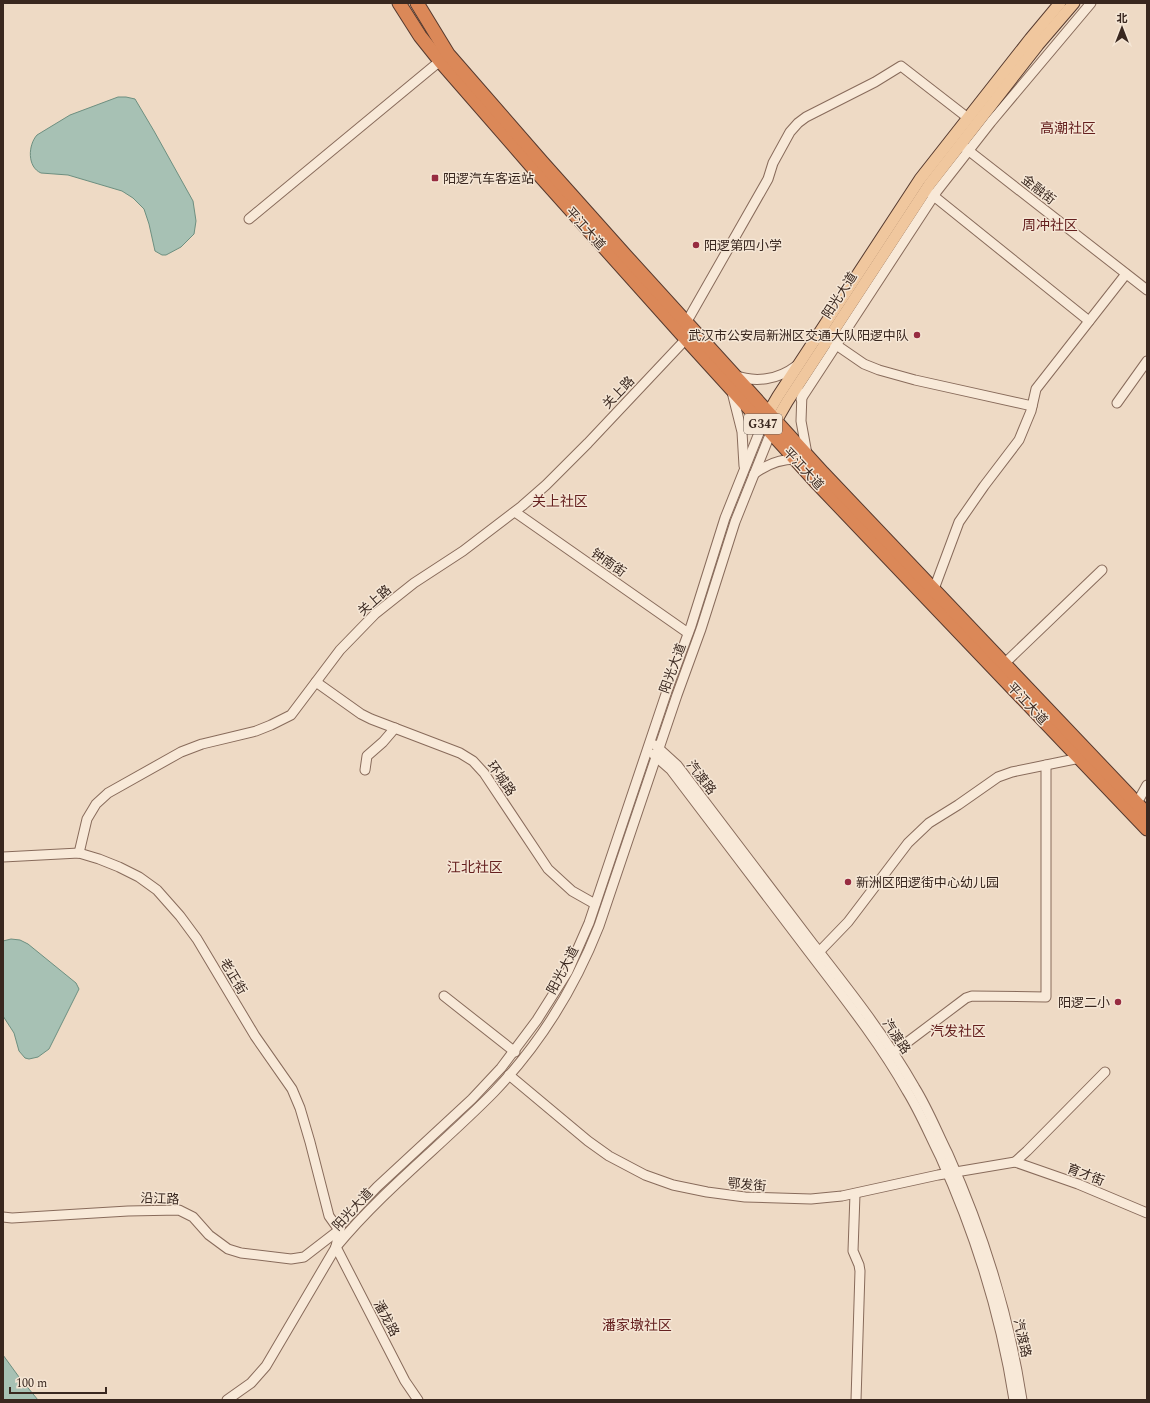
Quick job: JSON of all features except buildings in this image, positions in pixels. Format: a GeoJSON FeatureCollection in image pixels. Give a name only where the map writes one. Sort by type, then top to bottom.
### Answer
{"type":"FeatureCollection","features":[{"type":"Feature","properties":{"kind":"highway","name":"平江大道"},"geometry":{"type":"LineString","coordinates":[[399,3],[420,36],[440,61],[534,169],[686,339],[731,381]]}},
{"type":"Feature","properties":{"kind":"highway","name":"平江大道"},"geometry":{"type":"LineString","coordinates":[[417,3],[448,54],[547,168],[686,323],[731,381],[1147,829]]}},
{"type":"Feature","properties":{"kind":"highway","name":"平江大道"},"geometry":{"type":"LineString","coordinates":[[802,458],[934,589],[1147,814]]}},
{"type":"Feature","properties":{"kind":"main road","name":"阳光大道"},"geometry":{"type":"LineString","coordinates":[[769,423],[799,364],[920,179],[961,144],[968,118],[1030,38],[1060,3]]}},
{"type":"Feature","properties":{"kind":"main road","name":"阳光大道"},"geometry":{"type":"LineString","coordinates":[[769,423],[804,375],[832,342],[961,144],[1038,45],[1074,3]]}},
{"type":"Feature","properties":{"kind":"street"},"geometry":{"type":"LineString","coordinates":[[961,144],[991,122],[1091,3]]}},
{"type":"Feature","properties":{"kind":"street"},"geometry":{"type":"LineString","coordinates":[[249,219],[440,61]]}},
{"type":"Feature","properties":{"kind":"street"},"geometry":{"type":"LineString","coordinates":[[686,323],[768,179],[774,163],[790,132],[802,120],[875,82],[901,66],[968,118]]}},
{"type":"Feature","properties":{"kind":"street","name":"金融街"},"geometry":{"type":"LineString","coordinates":[[961,144],[1147,290]]}},
{"type":"Feature","properties":{"kind":"street"},"geometry":{"type":"LineString","coordinates":[[930,193],[1089,321]]}},
{"type":"Feature","properties":{"kind":"street"},"geometry":{"type":"LineString","coordinates":[[934,589],[960,522],[984,486],[1019,440],[1031,412],[1036,389],[1126,274]]}},
{"type":"Feature","properties":{"kind":"street","name":"关上路"},"geometry":{"type":"LineString","coordinates":[[79,853],[87,819],[96,804],[108,793],[186,750],[202,744],[256,731],[291,715],[340,650],[375,614],[414,583],[515,512],[546,485],[588,443],[686,339]]}},
{"type":"Feature","properties":{"kind":"street"},"geometry":{"type":"LineString","coordinates":[[801,399],[832,342],[864,364],[880,370],[915,380],[1032,406]]}},
{"type":"Feature","properties":{"kind":"street"},"geometry":{"type":"LineString","coordinates":[[1117,403],[1147,362]]}},
{"type":"Feature","properties":{"kind":"street"},"geometry":{"type":"LineString","coordinates":[[744,471],[742,432],[731,381],[746,378],[768,378],[787,372],[799,364]]}},
{"type":"Feature","properties":{"kind":"street"},"geometry":{"type":"LineString","coordinates":[[754,474],[773,463],[802,458],[803,432],[801,399],[804,375]]}},
{"type":"Feature","properties":{"kind":"street","name":"阳光大道"},"geometry":{"type":"LineString","coordinates":[[336,1247],[340,1225],[396,1169],[472,1099],[515,1052],[568,971],[583,938],[595,904],[688,633],[725,518],[744,471],[769,423]]}},
{"type":"Feature","properties":{"kind":"street","name":"阳光大道"},"geometry":{"type":"LineString","coordinates":[[336,1247],[348,1232],[384,1195],[479,1106],[509,1075],[546,1026],[567,993],[586,958],[599,926],[701,629],[736,522],[754,474],[769,423]]}},
{"type":"Feature","properties":{"kind":"street","name":"钟南街"},"geometry":{"type":"LineString","coordinates":[[515,512],[688,633]]}},
{"type":"Feature","properties":{"kind":"street"},"geometry":{"type":"LineString","coordinates":[[1005,663],[1102,570]]}},
{"type":"Feature","properties":{"kind":"street","name":"环城路"},"geometry":{"type":"LineString","coordinates":[[316,682],[362,714],[460,753],[473,761],[484,773],[548,869],[572,891],[595,904]]}},
{"type":"Feature","properties":{"kind":"street"},"geometry":{"type":"LineString","coordinates":[[365,770],[367,756],[383,742],[395,728]]}},
{"type":"Feature","properties":{"kind":"street","name":"汽渡路"},"geometry":{"type":"LineString","coordinates":[[649,745],[658,753],[677,765],[861,1007],[893,1053],[925,1106],[951,1172],[987,1284],[1001,1332],[1014,1400]]}},
{"type":"Feature","properties":{"kind":"street","name":"汽渡路"},"geometry":{"type":"LineString","coordinates":[[658,753],[866,1028],[897,1074],[911,1098],[951,1172],[978,1227],[1009,1330],[1022,1400]]}},
{"type":"Feature","properties":{"kind":"street"},"geometry":{"type":"LineString","coordinates":[[819,952],[848,922],[908,843],[921,829],[998,777],[1005,774],[1080,758]]}},
{"type":"Feature","properties":{"kind":"street"},"geometry":{"type":"LineString","coordinates":[[893,1053],[966,998],[972,996],[1046,997],[1046,765]]}},
{"type":"Feature","properties":{"kind":"street"},"geometry":{"type":"LineString","coordinates":[[1137,803],[1147,785]]}},
{"type":"Feature","properties":{"kind":"street","name":"老正街"},"geometry":{"type":"LineString","coordinates":[[3,857],[79,853],[119,866],[157,890],[180,916],[197,940],[256,1036],[292,1089],[300,1108],[329,1216],[339,1230]]}},
{"type":"Feature","properties":{"kind":"street"},"geometry":{"type":"LineString","coordinates":[[444,996],[515,1052]]}},
{"type":"Feature","properties":{"kind":"street"},"geometry":{"type":"LineString","coordinates":[[1015,1162],[1105,1072]]}},
{"type":"Feature","properties":{"kind":"street","name":"鄂发街"},"geometry":{"type":"LineString","coordinates":[[509,1075],[598,1149],[631,1169],[659,1181],[707,1192],[765,1199],[811,1199],[855,1194],[951,1172],[1015,1162]]}},
{"type":"Feature","properties":{"kind":"street","name":"育才街"},"geometry":{"type":"LineString","coordinates":[[1015,1162],[1078,1184],[1147,1212]]}},
{"type":"Feature","properties":{"kind":"street"},"geometry":{"type":"LineString","coordinates":[[855,1194],[853,1251],[859,1264],[860,1271],[856,1400]]}},
{"type":"Feature","properties":{"kind":"street","name":"沿江路"},"geometry":{"type":"LineString","coordinates":[[3,1217],[12,1218],[128,1211],[179,1210],[193,1217],[209,1235],[228,1249],[241,1253],[291,1259],[304,1257],[339,1230]]}},
{"type":"Feature","properties":{"kind":"street"},"geometry":{"type":"LineString","coordinates":[[227,1400],[251,1383],[266,1366],[336,1247]]}},
{"type":"Feature","properties":{"kind":"street","name":"潘龙路"},"geometry":{"type":"LineString","coordinates":[[336,1247],[405,1381],[418,1400]]}},
{"type":"Feature","properties":{"kind":"shaded area"},"geometry":{"type":"Polygon","coordinates":[[[118,97],[135,99],[193,201],[196,221],[194,234],[181,247],[166,255],[162,255],[155,251],[144,209],[133,198],[122,191],[68,175],[41,173],[36,170],[31,161],[30,156],[32,144],[37,135],[70,115],[118,97]]]}},
{"type":"Feature","properties":{"kind":"shaded area"},"geometry":{"type":"Polygon","coordinates":[[[11,939],[20,940],[28,944],[76,983],[79,989],[49,1049],[38,1057],[29,1059],[25,1058],[19,1051],[14,1033],[3,1016],[3,941],[11,939]]]}},
{"type":"Feature","properties":{"kind":"shaded area"},"geometry":{"type":"Polygon","coordinates":[[[3,1355],[19,1377],[38,1400],[3,1400],[3,1355]]]}},
{"type":"Feature","properties":{"kind":"place","name":"阳逻汽车客运站"},"geometry":{"type":"Point","coordinates":[435,178]}},
{"type":"Feature","properties":{"kind":"place","name":"阳逻第四小学"},"geometry":{"type":"Point","coordinates":[696,245]}},
{"type":"Feature","properties":{"kind":"place","name":"武汉市公安局新洲区交通大队阳逻中队"},"geometry":{"type":"Point","coordinates":[917,335]}},
{"type":"Feature","properties":{"kind":"place","name":"新洲区阳逻街中心幼儿园"},"geometry":{"type":"Point","coordinates":[848,882]}},
{"type":"Feature","properties":{"kind":"place","name":"阳逻二小"},"geometry":{"type":"Point","coordinates":[1118,1002]}},
{"type":"Feature","properties":{"kind":"district","name":"高潮社区"},"geometry":{"type":"Point","coordinates":[1068,128]}},
{"type":"Feature","properties":{"kind":"district","name":"周冲社区"},"geometry":{"type":"Point","coordinates":[1050,225]}},
{"type":"Feature","properties":{"kind":"district","name":"关上社区"},"geometry":{"type":"Point","coordinates":[560,501]}},
{"type":"Feature","properties":{"kind":"district","name":"江北社区"},"geometry":{"type":"Point","coordinates":[475,867]}},
{"type":"Feature","properties":{"kind":"district","name":"汽发社区"},"geometry":{"type":"Point","coordinates":[958,1031]}},
{"type":"Feature","properties":{"kind":"district","name":"潘家墩社区"},"geometry":{"type":"Point","coordinates":[637,1325]}}]}
